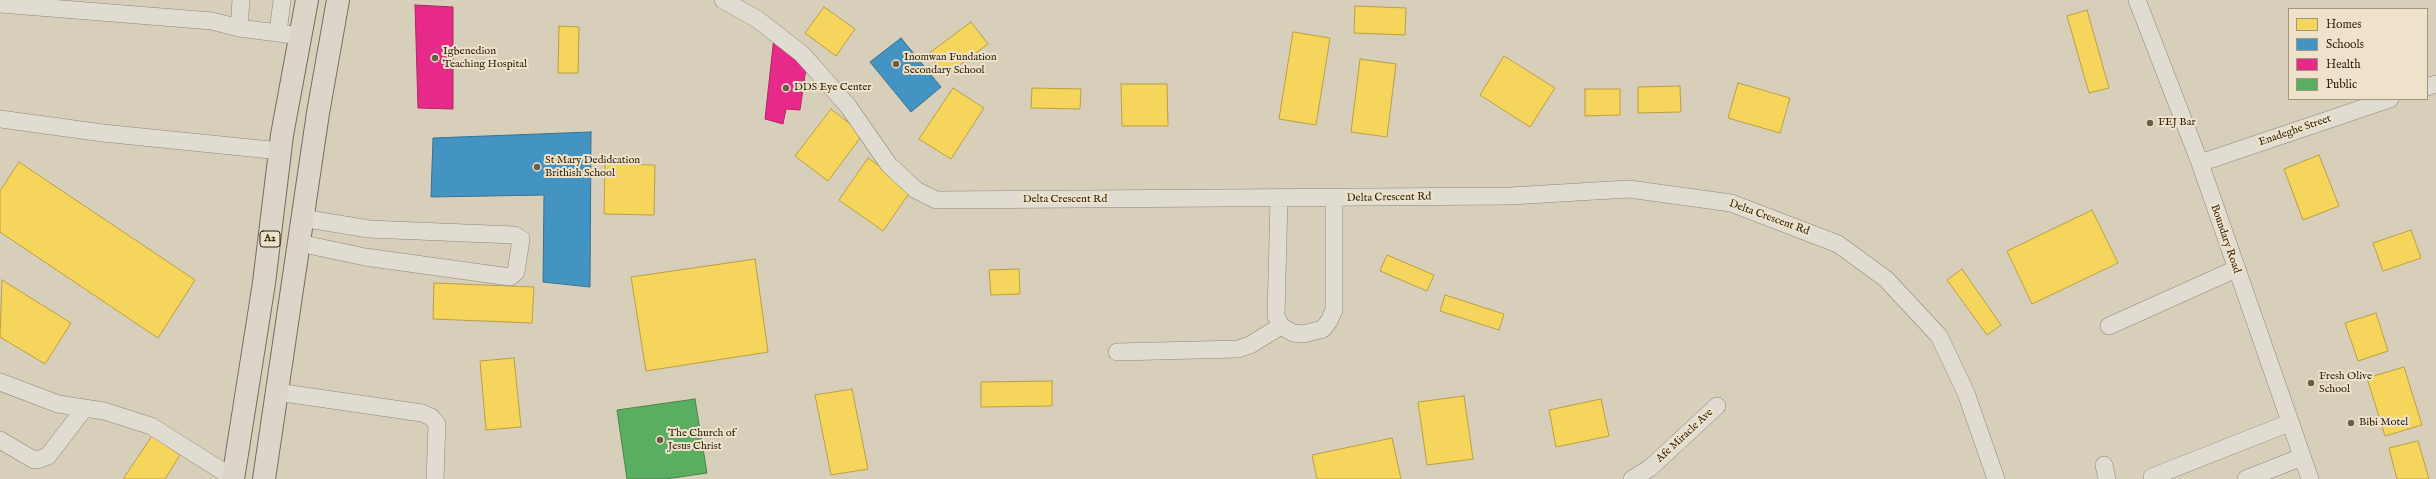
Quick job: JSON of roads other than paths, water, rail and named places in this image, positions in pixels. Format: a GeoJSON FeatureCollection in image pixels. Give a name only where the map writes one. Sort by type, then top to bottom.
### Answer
{"type":"FeatureCollection","features":[{"type":"Feature","properties":{"kind":"highway","name":"A2"},"geometry":{"type":"LineString","coordinates":[[233,479],[264,283],[280,151],[307,0]]}},
{"type":"Feature","properties":{"kind":"highway"},"geometry":{"type":"LineString","coordinates":[[264,479],[302,218],[338,0]]}},
{"type":"Feature","properties":{"kind":"street"},"geometry":{"type":"LineString","coordinates":[[239,28],[241,0]]}},
{"type":"Feature","properties":{"kind":"street"},"geometry":{"type":"LineString","coordinates":[[278,33],[282,0]]}},
{"type":"Feature","properties":{"kind":"street","name":"Delta Crescent Rd"},"geometry":{"type":"LineString","coordinates":[[723,0],[757,19],[802,54],[848,106],[889,165],[916,190],[936,200],[1334,199],[1510,196],[1628,189],[1731,203],[1838,244],[1886,279],[1939,336],[1966,393],[1996,479]]}},
{"type":"Feature","properties":{"kind":"street","name":"Boundary Road"},"geometry":{"type":"LineString","coordinates":[[2138,0],[2200,163],[2289,423],[2310,479]]}},
{"type":"Feature","properties":{"kind":"street"},"geometry":{"type":"LineString","coordinates":[[0,4],[212,21],[239,28],[301,36]]}},
{"type":"Feature","properties":{"kind":"street","name":"Enadeghe Street"},"geometry":{"type":"LineString","coordinates":[[2200,163],[2387,100]]}},
{"type":"Feature","properties":{"kind":"street"},"geometry":{"type":"LineString","coordinates":[[0,118],[103,133],[280,151]]}},
{"type":"Feature","properties":{"kind":"street"},"geometry":{"type":"LineString","coordinates":[[1117,352],[1238,349],[1250,345],[1278,321],[1279,199]]}},
{"type":"Feature","properties":{"kind":"street"},"geometry":{"type":"LineString","coordinates":[[1278,321],[1293,333],[1302,334],[1323,329],[1329,321],[1334,310],[1334,199]]}},
{"type":"Feature","properties":{"kind":"street"},"geometry":{"type":"LineString","coordinates":[[299,243],[365,257],[510,277],[516,272],[521,239],[514,235],[369,229],[302,218]]}},
{"type":"Feature","properties":{"kind":"street"},"geometry":{"type":"LineString","coordinates":[[2109,326],[2236,269]]}},
{"type":"Feature","properties":{"kind":"street"},"geometry":{"type":"LineString","coordinates":[[0,382],[58,404],[104,411],[151,426],[233,479]]}},
{"type":"Feature","properties":{"kind":"street"},"geometry":{"type":"LineString","coordinates":[[277,392],[422,413],[431,417],[437,424],[435,479]]}},
{"type":"Feature","properties":{"kind":"street","name":"Afe Miracle Ave"},"geometry":{"type":"LineString","coordinates":[[1632,479],[1650,468],[1718,406]]}},
{"type":"Feature","properties":{"kind":"street"},"geometry":{"type":"LineString","coordinates":[[0,440],[34,460],[40,459],[48,456],[84,409]]}},
{"type":"Feature","properties":{"kind":"street"},"geometry":{"type":"LineString","coordinates":[[2152,478],[2289,423]]}},
{"type":"Feature","properties":{"kind":"street"},"geometry":{"type":"LineString","coordinates":[[2246,479],[2302,457]]}},
{"type":"Feature","properties":{"kind":"place","name":"Igbenedion Teaching Hospital"},"geometry":{"type":"Point","coordinates":[435,58]}},
{"type":"Feature","properties":{"kind":"place","name":"Inomwan Fundation Secondary School"},"geometry":{"type":"Point","coordinates":[896,64]}},
{"type":"Feature","properties":{"kind":"place","name":"DDS Eye Center"},"geometry":{"type":"Point","coordinates":[786,88]}},
{"type":"Feature","properties":{"kind":"place","name":"FEJ Bar"},"geometry":{"type":"Point","coordinates":[2150,123]}},
{"type":"Feature","properties":{"kind":"place","name":"St Mary Dedidcation Brithish School"},"geometry":{"type":"Point","coordinates":[537,167]}},
{"type":"Feature","properties":{"kind":"place","name":"Fresh Olive School"},"geometry":{"type":"Point","coordinates":[2311,383]}},
{"type":"Feature","properties":{"kind":"place","name":"Bibi Motel"},"geometry":{"type":"Point","coordinates":[2351,423]}},
{"type":"Feature","properties":{"kind":"place","name":"The Church of Jesus Christ"},"geometry":{"type":"Point","coordinates":[660,440]}}]}
